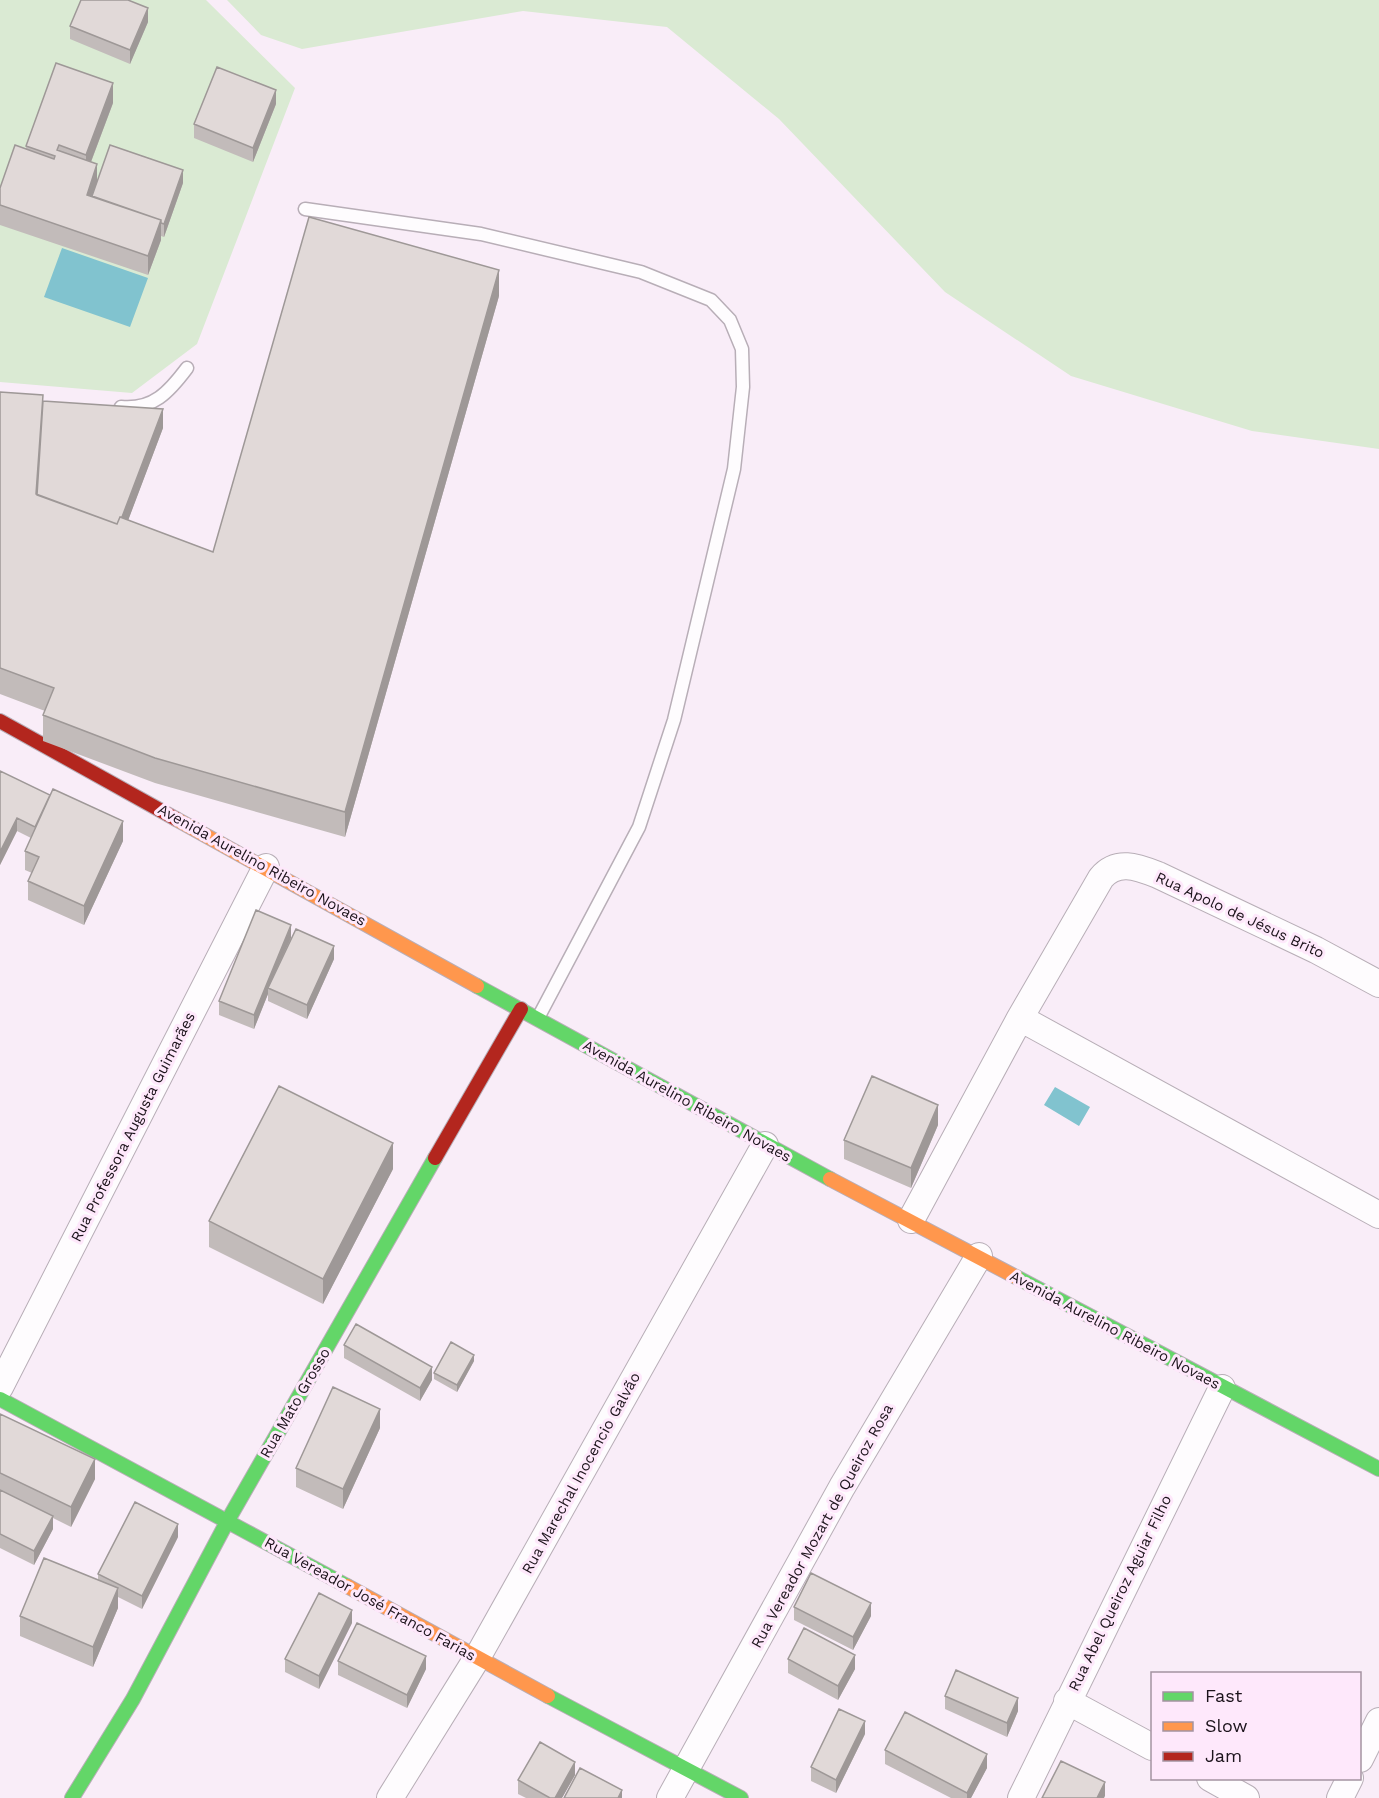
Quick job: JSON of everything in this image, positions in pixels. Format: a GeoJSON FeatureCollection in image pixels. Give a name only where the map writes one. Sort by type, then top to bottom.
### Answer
{"type":"FeatureCollection","features":[{"type":"Feature","properties":{"kind":"street","name":"Avenida Aurelino Ribeiro Novaes"},"geometry":{"type":"LineString","coordinates":[[0,721],[765,1145],[1379,1469]]}},
{"type":"Feature","properties":{"kind":"street","name":"Rua Apolo de Jésus Brito"},"geometry":{"type":"LineString","coordinates":[[1020,1018],[1101,878],[1118,866],[1138,867],[1316,950],[1379,984]]}},
{"type":"Feature","properties":{"kind":"street","name":"Rua Professora Augusta Guimarães"},"geometry":{"type":"LineString","coordinates":[[0,1387],[266,867]]}},
{"type":"Feature","properties":{"kind":"street","name":"Rua Mato Grosso"},"geometry":{"type":"LineString","coordinates":[[72,1798],[133,1699],[228,1520],[521,1009]]}},
{"type":"Feature","properties":{"kind":"street"},"geometry":{"type":"LineString","coordinates":[[910,1220],[1020,1018],[1379,1215]]}},
{"type":"Feature","properties":{"kind":"street","name":"Rua Marechal Inocencio Galvão"},"geometry":{"type":"LineString","coordinates":[[390,1798],[477,1658],[765,1145]]}},
{"type":"Feature","properties":{"kind":"street","name":"Rua Vereador Mozart de Queiroz Rosa"},"geometry":{"type":"LineString","coordinates":[[669,1798],[842,1487],[979,1256]]}},
{"type":"Feature","properties":{"kind":"street","name":"Rua Abel Queiroz Aguiar Filho"},"geometry":{"type":"LineString","coordinates":[[1021,1798],[1066,1701],[1222,1388]]}},
{"type":"Feature","properties":{"kind":"street","name":"Rua Vereador José Franco Farias"},"geometry":{"type":"LineString","coordinates":[[0,1399],[228,1520],[477,1658],[741,1798]]}},
{"type":"Feature","properties":{"kind":"street"},"geometry":{"type":"LineString","coordinates":[[1066,1701],[1151,1746]]}},
{"type":"Feature","properties":{"kind":"street"},"geometry":{"type":"LineString","coordinates":[[1361,1755],[1379,1721]]}},
{"type":"Feature","properties":{"kind":"street"},"geometry":{"type":"LineString","coordinates":[[1212,1780],[1246,1798]]}},
{"type":"Feature","properties":{"kind":"street"},"geometry":{"type":"LineString","coordinates":[[1340,1798],[1349,1780]]}},
{"type":"Feature","properties":{"kind":"lane"},"geometry":{"type":"LineString","coordinates":[[305,209],[481,234],[641,272],[711,300],[730,320],[742,349],[743,387],[734,470],[674,720],[639,827],[537,1018]]}},
{"type":"Feature","properties":{"kind":"lane"},"geometry":{"type":"LineString","coordinates":[[107,406],[130,408],[151,405],[171,391],[187,368]]}},
{"type":"Feature","properties":{"kind":"green space"},"geometry":{"type":"Polygon","coordinates":[[[0,0],[206,0],[295,88],[197,344],[132,393],[0,382],[0,0]]]}},
{"type":"Feature","properties":{"kind":"green space"},"geometry":{"type":"Polygon","coordinates":[[[227,0],[1379,0],[1379,449],[1252,431],[1071,376],[945,292],[779,119],[667,27],[523,11],[302,49],[261,35],[227,0]]]}},
{"type":"Feature","properties":{"kind":"water"},"geometry":{"type":"Polygon","coordinates":[[[62,248],[148,278],[130,327],[44,297],[62,248]]]}},
{"type":"Feature","properties":{"kind":"water"},"geometry":{"type":"Polygon","coordinates":[[[1055,1087],[1090,1107],[1079,1126],[1044,1105],[1055,1087]]]}},
{"type":"Feature","properties":{"kind":"building"},"geometry":{"type":"Polygon","coordinates":[[[81,0],[128,0],[148,8],[130,50],[70,26],[81,0]]]}},
{"type":"Feature","properties":{"kind":"building"},"geometry":{"type":"Polygon","coordinates":[[[56,63],[113,83],[86,155],[59,145],[57,150],[97,164],[87,195],[161,220],[148,256],[0,205],[0,188],[15,145],[54,159],[55,156],[26,146],[56,63]]]}},
{"type":"Feature","properties":{"kind":"building"},"geometry":{"type":"Polygon","coordinates":[[[217,67],[276,90],[253,148],[194,124],[217,67]]]}},
{"type":"Feature","properties":{"kind":"building"},"geometry":{"type":"Polygon","coordinates":[[[110,145],[183,170],[164,224],[161,220],[92,196],[110,145]]]}},
{"type":"Feature","properties":{"kind":"building"},"geometry":{"type":"Polygon","coordinates":[[[309,217],[499,270],[345,812],[155,758],[43,715],[54,688],[0,668],[0,392],[43,395],[36,494],[117,524],[120,517],[213,552],[309,217]]]}},
{"type":"Feature","properties":{"kind":"building"},"geometry":{"type":"Polygon","coordinates":[[[43,401],[163,409],[122,517],[117,524],[37,495],[43,401]]]}},
{"type":"Feature","properties":{"kind":"building"},"geometry":{"type":"Polygon","coordinates":[[[0,771],[50,795],[35,827],[17,818],[0,852],[0,771]]]}},
{"type":"Feature","properties":{"kind":"building"},"geometry":{"type":"Polygon","coordinates":[[[53,789],[123,821],[84,906],[28,881],[39,857],[25,851],[53,789]]]}},
{"type":"Feature","properties":{"kind":"building"},"geometry":{"type":"Polygon","coordinates":[[[256,910],[291,925],[254,1015],[219,1001],[256,910]]]}},
{"type":"Feature","properties":{"kind":"building"},"geometry":{"type":"Polygon","coordinates":[[[296,929],[334,946],[307,1005],[268,988],[296,929]]]}},
{"type":"Feature","properties":{"kind":"building"},"geometry":{"type":"Polygon","coordinates":[[[872,1076],[938,1105],[911,1168],[844,1140],[872,1076]]]}},
{"type":"Feature","properties":{"kind":"building"},"geometry":{"type":"Polygon","coordinates":[[[279,1086],[393,1143],[323,1279],[209,1221],[279,1086]]]}},
{"type":"Feature","properties":{"kind":"building"},"geometry":{"type":"Polygon","coordinates":[[[356,1324],[432,1367],[420,1388],[344,1345],[356,1324]]]}},
{"type":"Feature","properties":{"kind":"building"},"geometry":{"type":"Polygon","coordinates":[[[451,1342],[474,1355],[457,1385],[434,1373],[451,1342]]]}},
{"type":"Feature","properties":{"kind":"building"},"geometry":{"type":"Polygon","coordinates":[[[333,1387],[380,1409],[343,1489],[296,1468],[333,1387]]]}},
{"type":"Feature","properties":{"kind":"building"},"geometry":{"type":"Polygon","coordinates":[[[0,1414],[95,1459],[71,1507],[0,1473],[0,1414]]]}},
{"type":"Feature","properties":{"kind":"building"},"geometry":{"type":"Polygon","coordinates":[[[0,1490],[53,1516],[34,1551],[0,1534],[0,1490]]]}},
{"type":"Feature","properties":{"kind":"building"},"geometry":{"type":"Polygon","coordinates":[[[135,1502],[178,1524],[142,1596],[98,1574],[135,1502]]]}},
{"type":"Feature","properties":{"kind":"building"},"geometry":{"type":"Polygon","coordinates":[[[44,1558],[118,1588],[93,1647],[20,1616],[44,1558]]]}},
{"type":"Feature","properties":{"kind":"building"},"geometry":{"type":"Polygon","coordinates":[[[811,1573],[871,1603],[853,1637],[794,1607],[811,1573]]]}},
{"type":"Feature","properties":{"kind":"building"},"geometry":{"type":"Polygon","coordinates":[[[319,1593],[352,1610],[319,1676],[285,1659],[319,1593]]]}},
{"type":"Feature","properties":{"kind":"building"},"geometry":{"type":"Polygon","coordinates":[[[357,1623],[426,1656],[407,1695],[338,1661],[357,1623]]]}},
{"type":"Feature","properties":{"kind":"building"},"geometry":{"type":"Polygon","coordinates":[[[804,1628],[855,1655],[838,1686],[788,1659],[804,1628]]]}},
{"type":"Feature","properties":{"kind":"building"},"geometry":{"type":"Polygon","coordinates":[[[956,1670],[1018,1698],[1007,1723],[945,1696],[956,1670]]]}},
{"type":"Feature","properties":{"kind":"building"},"geometry":{"type":"Polygon","coordinates":[[[839,1709],[865,1721],[836,1780],[811,1767],[839,1709]]]}},
{"type":"Feature","properties":{"kind":"building"},"geometry":{"type":"Polygon","coordinates":[[[905,1712],[987,1754],[967,1793],[885,1750],[905,1712]]]}},
{"type":"Feature","properties":{"kind":"building"},"geometry":{"type":"Polygon","coordinates":[[[540,1742],[575,1762],[555,1798],[550,1798],[518,1780],[540,1742]]]}},
{"type":"Feature","properties":{"kind":"building"},"geometry":{"type":"Polygon","coordinates":[[[1061,1761],[1105,1782],[1097,1798],[1042,1798],[1061,1761]]]}},
{"type":"Feature","properties":{"kind":"building"},"geometry":{"type":"Polygon","coordinates":[[[580,1768],[622,1790],[618,1798],[564,1798],[580,1768]]]}},
{"type":"Feature","properties":{"kind":"traffic: fast"},"geometry":{"type":"LineString","coordinates":[[477,986],[830,1179]]}},
{"type":"Feature","properties":{"kind":"traffic: fast"},"geometry":{"type":"LineString","coordinates":[[72,1798],[133,1699],[228,1520],[435,1158]]}},
{"type":"Feature","properties":{"kind":"traffic: fast"},"geometry":{"type":"LineString","coordinates":[[1016,1277],[1379,1469]]}},
{"type":"Feature","properties":{"kind":"traffic: fast"},"geometry":{"type":"LineString","coordinates":[[0,1399],[347,1586]]}},
{"type":"Feature","properties":{"kind":"traffic: fast"},"geometry":{"type":"LineString","coordinates":[[548,1696],[741,1798]]}},
{"type":"Feature","properties":{"kind":"traffic: slow"},"geometry":{"type":"LineString","coordinates":[[176,819],[477,986]]}},
{"type":"Feature","properties":{"kind":"traffic: slow"},"geometry":{"type":"LineString","coordinates":[[830,1179],[1016,1277]]}},
{"type":"Feature","properties":{"kind":"traffic: slow"},"geometry":{"type":"LineString","coordinates":[[347,1586],[548,1696]]}},
{"type":"Feature","properties":{"kind":"traffic: jam"},"geometry":{"type":"LineString","coordinates":[[0,721],[176,819]]}},
{"type":"Feature","properties":{"kind":"traffic: jam"},"geometry":{"type":"LineString","coordinates":[[435,1158],[521,1009]]}}]}
